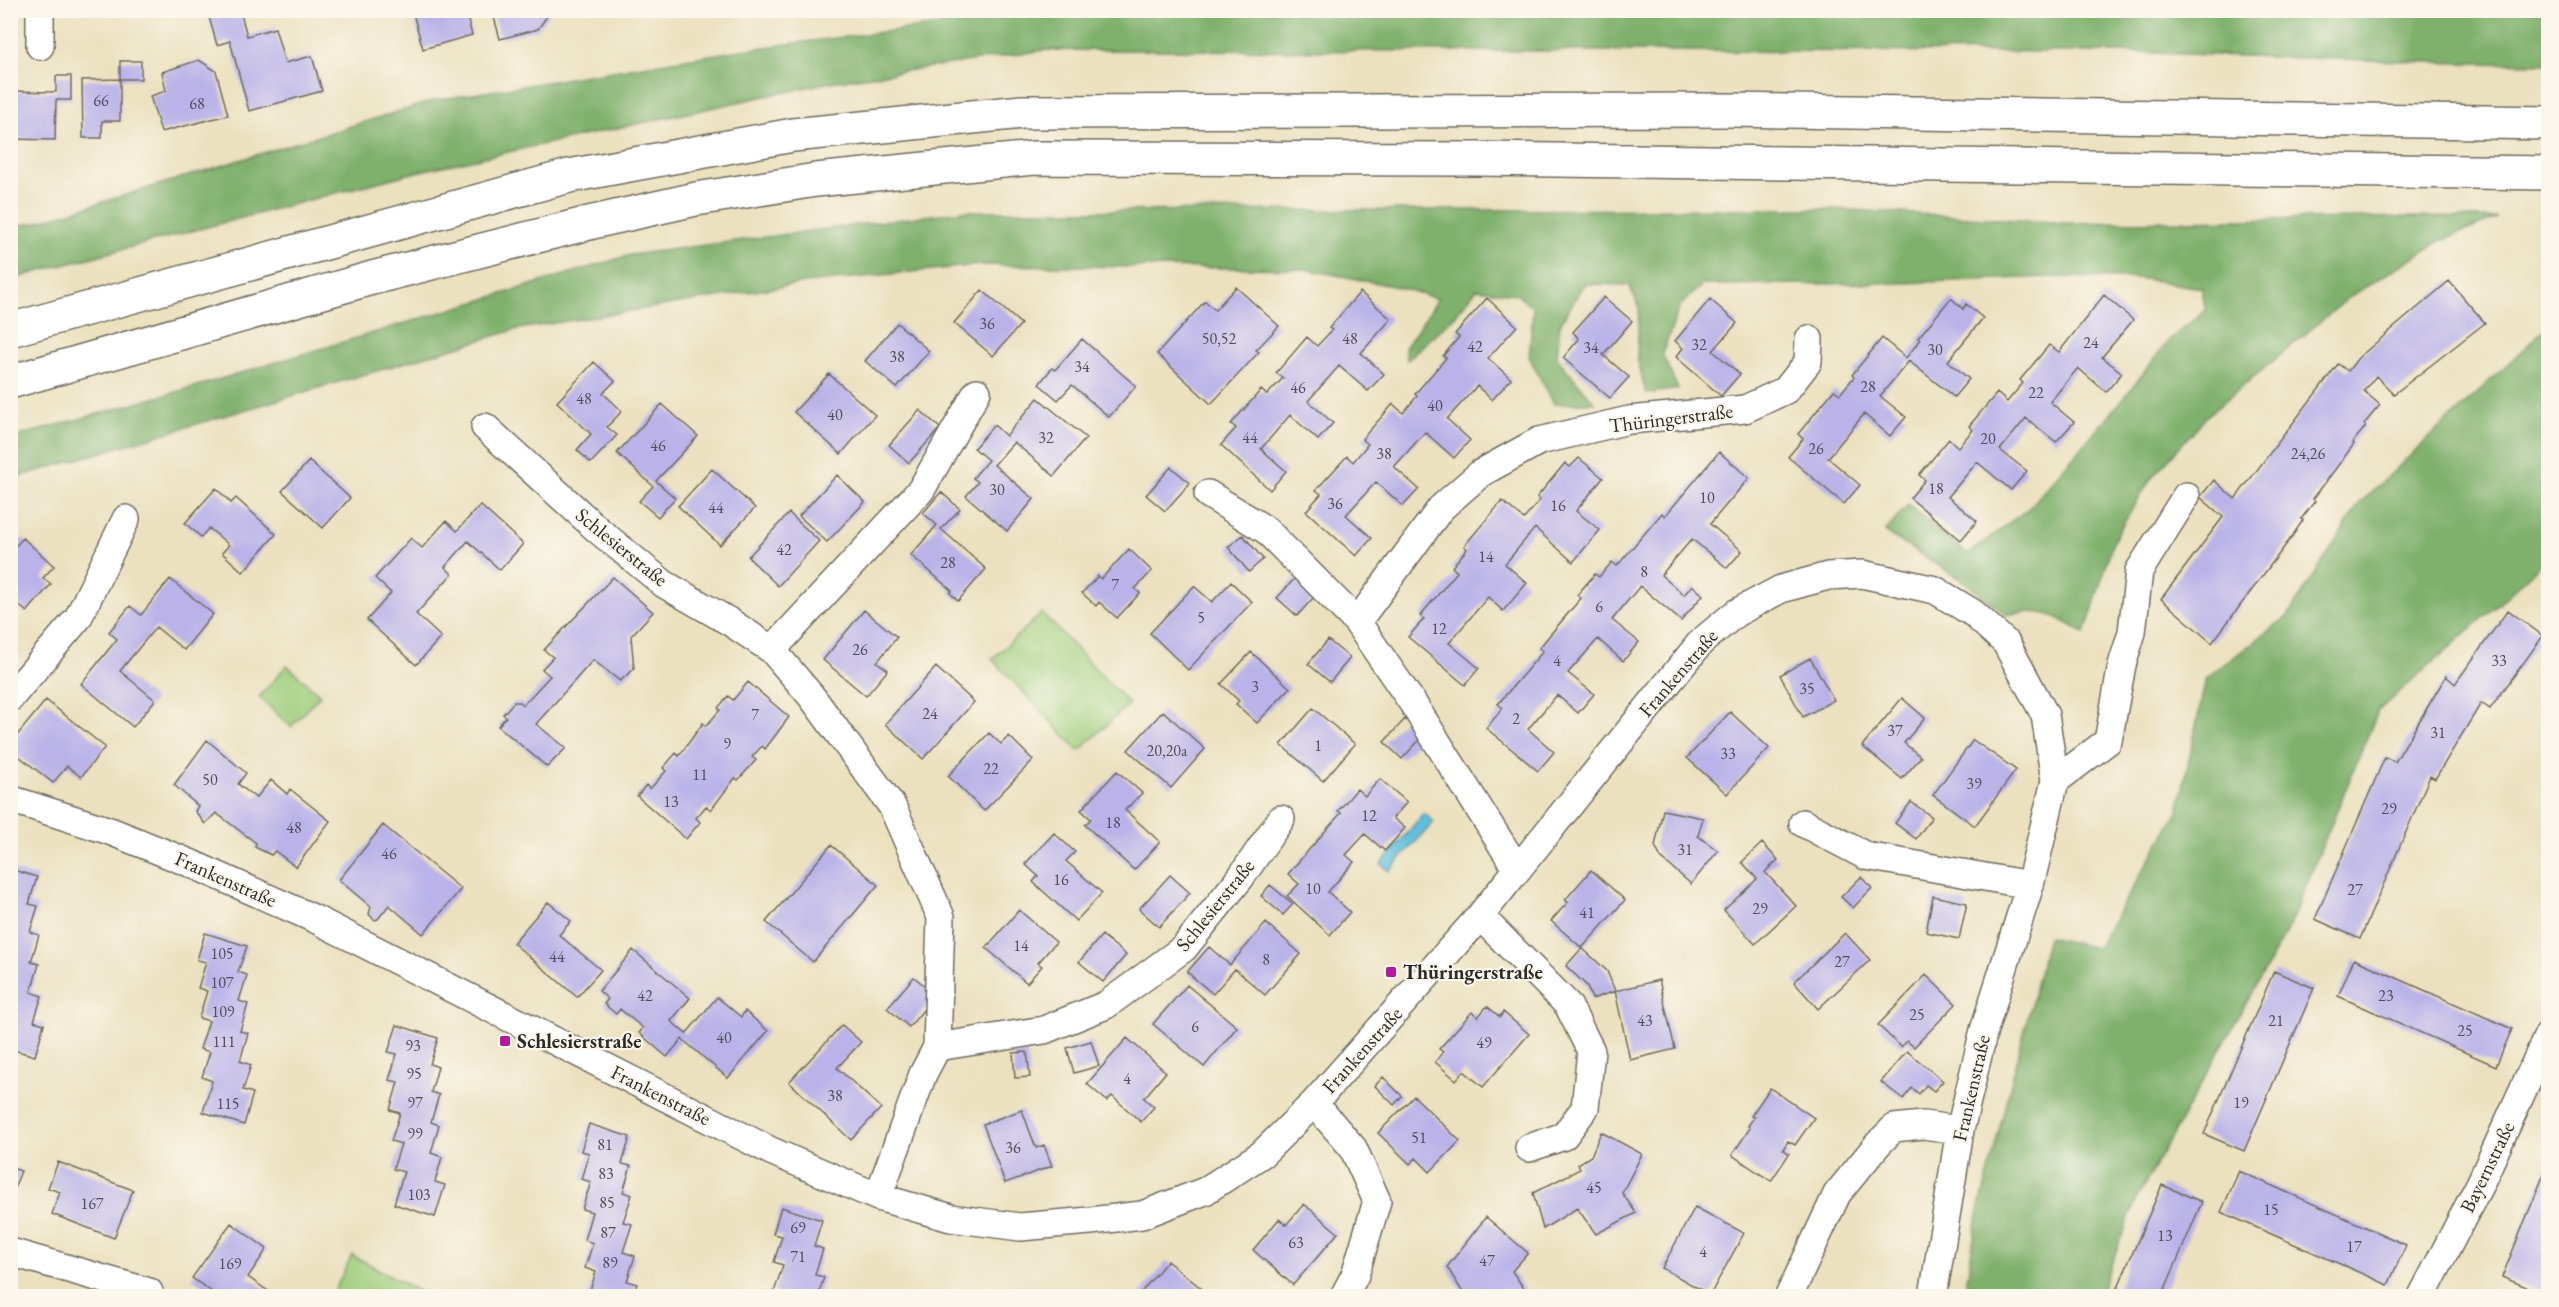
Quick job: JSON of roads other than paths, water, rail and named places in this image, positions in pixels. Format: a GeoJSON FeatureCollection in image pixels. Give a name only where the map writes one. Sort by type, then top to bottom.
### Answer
{"type":"FeatureCollection","features":[{"type":"Feature","properties":{"kind":"highway"},"geometry":{"type":"LineString","coordinates":[[10,330],[569,176],[793,135],[1022,112],[1731,110],[2548,123]]}},
{"type":"Feature","properties":{"kind":"highway"},"geometry":{"type":"LineString","coordinates":[[10,382],[372,278],[593,222],[696,199],[816,180],[1034,158],[1479,159],[2548,173]]}},
{"type":"Feature","properties":{"kind":"street"},"geometry":{"type":"LineString","coordinates":[[39,10],[40,46]]}},
{"type":"Feature","properties":{"kind":"street","name":"Thüringerstraße"},"geometry":{"type":"LineString","coordinates":[[1357,622],[1441,508],[1481,473],[1539,441],[1629,420],[1745,409],[1786,390],[1808,362],[1809,339]]}},
{"type":"Feature","properties":{"kind":"street"},"geometry":{"type":"LineString","coordinates":[[772,651],[921,490],[977,392]]}},
{"type":"Feature","properties":{"kind":"street","name":"Schlesierstraße"},"geometry":{"type":"LineString","coordinates":[[485,427],[598,530],[664,584],[730,622],[772,651],[812,697],[892,806],[941,917],[937,1047],[923,1074],[878,1197]]}},
{"type":"Feature","properties":{"kind":"street"},"geometry":{"type":"LineString","coordinates":[[1208,494],[1266,530],[1357,622],[1412,702],[1517,869]]}},
{"type":"Feature","properties":{"kind":"street"},"geometry":{"type":"LineString","coordinates":[[2055,781],[2108,741],[2121,665],[2132,632],[2139,571],[2186,496]]}},
{"type":"Feature","properties":{"kind":"street"},"geometry":{"type":"LineString","coordinates":[[10,698],[78,618],[126,519]]}},
{"type":"Feature","properties":{"kind":"street","name":"Frankenstraße"},"geometry":{"type":"LineString","coordinates":[[10,799],[110,831],[315,919],[771,1151],[878,1197],[951,1218],[1020,1227],[1142,1215],[1205,1191],[1262,1154],[1314,1103],[1480,916],[1701,642],[1737,613],[1781,589],[1828,576],[1862,574],[1935,590],[1973,613],[2006,643],[2044,716],[2055,781],[2030,885],[1984,1030],[1960,1130],[1933,1296]]}},
{"type":"Feature","properties":{"kind":"street","name":"Schlesierstraße"},"geometry":{"type":"LineString","coordinates":[[937,1047],[1044,1030],[1106,1005],[1184,948],[1240,877],[1281,819]]}},
{"type":"Feature","properties":{"kind":"street"},"geometry":{"type":"LineString","coordinates":[[1803,823],[1866,856],[2030,885]]}},
{"type":"Feature","properties":{"kind":"street"},"geometry":{"type":"LineString","coordinates":[[1480,916],[1568,1005],[1591,1051],[1585,1108],[1564,1136],[1529,1148]]}},
{"type":"Feature","properties":{"kind":"street","name":"Bayernstraße"},"geometry":{"type":"LineString","coordinates":[[2422,1296],[2480,1184],[2548,1035]]}},
{"type":"Feature","properties":{"kind":"street","name":"Frankenstraße"},"geometry":{"type":"LineString","coordinates":[[1314,1103],[1353,1148],[1377,1201],[1355,1275],[1344,1296]]}},
{"type":"Feature","properties":{"kind":"street"},"geometry":{"type":"LineString","coordinates":[[1789,1296],[1837,1194],[1894,1128],[1923,1125],[1960,1130]]}},
{"type":"Feature","properties":{"kind":"street"},"geometry":{"type":"LineString","coordinates":[[10,1252],[149,1292]]}},
{"type":"Feature","properties":{"kind":"water"},"geometry":{"type":"Polygon","coordinates":[[[1424,813],[1434,822],[1389,871],[1381,864],[1424,813]]]}},
{"type":"Feature","properties":{"kind":"place","name":"Thüringerstraße"},"geometry":{"type":"Point","coordinates":[1391,972]}},
{"type":"Feature","properties":{"kind":"place","name":"Schlesierstraße"},"geometry":{"type":"Point","coordinates":[505,1041]}}]}
